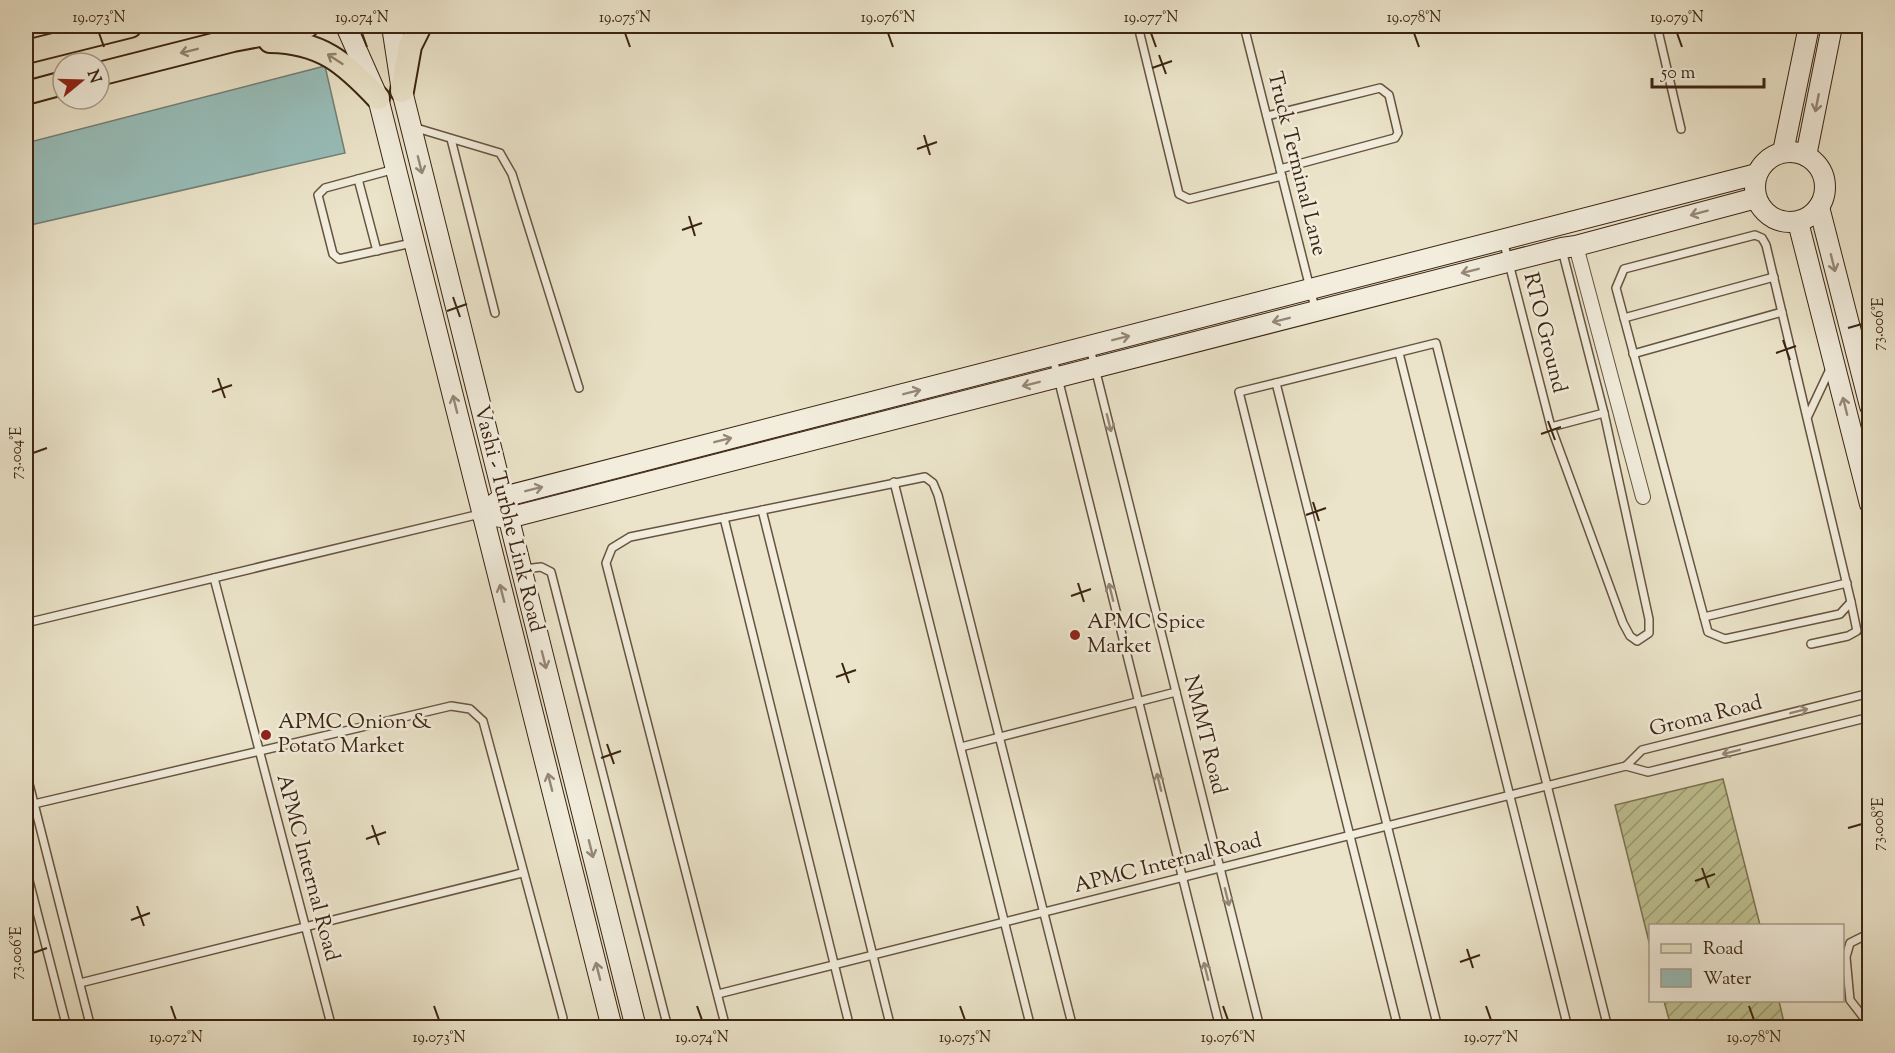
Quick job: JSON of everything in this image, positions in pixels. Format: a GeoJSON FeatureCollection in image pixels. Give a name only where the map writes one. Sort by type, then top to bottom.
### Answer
{"type":"FeatureCollection","features":[{"type":"Feature","properties":{"kind":"main road"},"geometry":{"type":"LineString","coordinates":[[26,52],[130,26]]}},
{"type":"Feature","properties":{"kind":"main road"},"geometry":{"type":"LineString","coordinates":[[111,71],[233,40],[307,26]]}},
{"type":"Feature","properties":{"kind":"main road","name":"Vashi - Turbhe Link Road"},"geometry":{"type":"LineString","coordinates":[[346,26],[378,98],[612,1028]]}},
{"type":"Feature","properties":{"kind":"main road","name":"Vashi - Turbhe Link Road"},"geometry":{"type":"LineString","coordinates":[[392,26],[402,92],[410,126],[636,1028]]}},
{"type":"Feature","properties":{"kind":"main road"},"geometry":{"type":"LineString","coordinates":[[402,92],[410,46],[420,26]]}},
{"type":"Feature","properties":{"kind":"main road"},"geometry":{"type":"LineString","coordinates":[[1784,152],[1809,26]]}},
{"type":"Feature","properties":{"kind":"main road"},"geometry":{"type":"LineString","coordinates":[[1806,156],[1832,26]]}},
{"type":"Feature","properties":{"kind":"main road"},"geometry":{"type":"LineString","coordinates":[[233,40],[290,41],[313,46],[336,58],[378,98]]}},
{"type":"Feature","properties":{"kind":"main road"},"geometry":{"type":"LineString","coordinates":[[26,93],[51,86]]}},
{"type":"Feature","properties":{"kind":"main road"},"geometry":{"type":"LineString","coordinates":[[1819,207],[1806,219],[1798,222],[1789,223],[1772,218],[1759,206],[1756,198],[1754,186],[1757,174],[1772,156],[1784,152],[1806,156],[1822,173],[1825,184],[1819,207],[1869,405]]}},
{"type":"Feature","properties":{"kind":"main road"},"geometry":{"type":"LineString","coordinates":[[482,513],[503,497],[1757,174]]}},
{"type":"Feature","properties":{"kind":"main road"},"geometry":{"type":"LineString","coordinates":[[482,513],[508,518],[1756,198]]}},
{"type":"Feature","properties":{"kind":"main road"},"geometry":{"type":"LineString","coordinates":[[1798,222],[1869,504]]}},
{"type":"Feature","properties":{"kind":"street"},"geometry":{"type":"LineString","coordinates":[[1569,247],[1642,497]]}},
{"type":"Feature","properties":{"kind":"lane"},"geometry":{"type":"LineString","coordinates":[[1138,26],[1179,194],[1189,199],[1395,138],[1398,133],[1389,95],[1380,88],[1267,116]]}},
{"type":"Feature","properties":{"kind":"lane","name":"Truck Terminal Lane"},"geometry":{"type":"LineString","coordinates":[[1244,26],[1316,311]]}},
{"type":"Feature","properties":{"kind":"lane"},"geometry":{"type":"LineString","coordinates":[[1657,26],[1682,129]]}},
{"type":"Feature","properties":{"kind":"lane"},"geometry":{"type":"LineString","coordinates":[[410,126],[500,153],[512,174],[579,388]]}},
{"type":"Feature","properties":{"kind":"lane"},"geometry":{"type":"LineString","coordinates":[[451,139],[495,313]]}},
{"type":"Feature","properties":{"kind":"lane"},"geometry":{"type":"LineString","coordinates":[[395,168],[325,188],[318,195],[318,204],[333,254],[339,259],[414,243]]}},
{"type":"Feature","properties":{"kind":"lane"},"geometry":{"type":"LineString","coordinates":[[358,179],[377,251]]}},
{"type":"Feature","properties":{"kind":"lane"},"geometry":{"type":"LineString","coordinates":[[1811,644],[1848,636],[1857,631],[1851,603],[1766,245],[1762,238],[1755,235],[1624,269],[1616,288],[1708,632],[1725,639],[1840,614],[1851,603]]}},
{"type":"Feature","properties":{"kind":"lane","name":"RTO Ground"},"geometry":{"type":"LineString","coordinates":[[1503,239],[1551,427],[1604,413],[1569,247]]}},
{"type":"Feature","properties":{"kind":"lane"},"geometry":{"type":"LineString","coordinates":[[1624,318],[1774,277]]}},
{"type":"Feature","properties":{"kind":"lane"},"geometry":{"type":"LineString","coordinates":[[1633,354],[1782,312]]}},
{"type":"Feature","properties":{"kind":"lane"},"geometry":{"type":"LineString","coordinates":[[1398,1028],[1239,392],[1436,343],[1608,1028]]}},
{"type":"Feature","properties":{"kind":"lane","name":"NMMT Road"},"geometry":{"type":"LineString","coordinates":[[1090,346],[1260,1028]]}},
{"type":"Feature","properties":{"kind":"lane"},"geometry":{"type":"LineString","coordinates":[[1399,352],[1568,1028]]}},
{"type":"Feature","properties":{"kind":"lane"},"geometry":{"type":"LineString","coordinates":[[1052,355],[1220,1028]]}},
{"type":"Feature","properties":{"kind":"lane"},"geometry":{"type":"LineString","coordinates":[[1807,418],[1834,362]]}},
{"type":"Feature","properties":{"kind":"lane"},"geometry":{"type":"LineString","coordinates":[[1276,383],[1438,1028]]}},
{"type":"Feature","properties":{"kind":"lane"},"geometry":{"type":"LineString","coordinates":[[1551,427],[1623,623],[1630,636],[1637,641],[1649,633],[1649,619],[1604,413]]}},
{"type":"Feature","properties":{"kind":"lane"},"geometry":{"type":"LineString","coordinates":[[726,1028],[606,563],[612,548],[630,537],[925,477],[933,483],[938,495],[1042,913],[1073,1028]]}},
{"type":"Feature","properties":{"kind":"lane"},"geometry":{"type":"LineString","coordinates":[[894,482],[1031,1028]]}},
{"type":"Feature","properties":{"kind":"lane"},"geometry":{"type":"LineString","coordinates":[[762,510],[891,1028]]}},
{"type":"Feature","properties":{"kind":"lane"},"geometry":{"type":"LineString","coordinates":[[26,623],[482,513]]}},
{"type":"Feature","properties":{"kind":"lane"},"geometry":{"type":"LineString","coordinates":[[724,518],[850,1028]]}},
{"type":"Feature","properties":{"kind":"lane"},"geometry":{"type":"LineString","coordinates":[[521,569],[541,567],[551,572],[668,1028]]}},
{"type":"Feature","properties":{"kind":"lane","name":"APMC Internal Road"},"geometry":{"type":"LineString","coordinates":[[214,578],[332,1028]]}},
{"type":"Feature","properties":{"kind":"lane"},"geometry":{"type":"LineString","coordinates":[[1704,617],[1846,583]]}},
{"type":"Feature","properties":{"kind":"lane"},"geometry":{"type":"LineString","coordinates":[[961,747],[1176,692]]}},
{"type":"Feature","properties":{"kind":"lane","name":"Groma Road"},"geometry":{"type":"LineString","coordinates":[[1869,693],[1642,750],[1626,766],[1648,772],[1869,717]]}},
{"type":"Feature","properties":{"kind":"lane"},"geometry":{"type":"LineString","coordinates":[[34,804],[259,749],[451,706],[470,709],[483,722],[492,748],[522,873],[563,1018],[561,1028]]}},
{"type":"Feature","properties":{"kind":"lane","name":"APMC Internal Road"},"geometry":{"type":"LineString","coordinates":[[718,994],[1626,766]]}},
{"type":"Feature","properties":{"kind":"lane"},"geometry":{"type":"LineString","coordinates":[[26,772],[91,1028]]}},
{"type":"Feature","properties":{"kind":"lane"},"geometry":{"type":"LineString","coordinates":[[26,870],[67,1028]]}},
{"type":"Feature","properties":{"kind":"lane"},"geometry":{"type":"LineString","coordinates":[[80,983],[522,873]]}},
{"type":"Feature","properties":{"kind":"lane"},"geometry":{"type":"LineString","coordinates":[[1869,933],[1850,943],[1845,957],[1850,1000],[1864,1018],[1869,1018]]}},
{"type":"Feature","properties":{"kind":"green space"},"geometry":{"type":"Polygon","coordinates":[[[1723,779],[1760,924],[1649,924],[1649,942],[1615,805],[1723,779]]]}},
{"type":"Feature","properties":{"kind":"green space"},"geometry":{"type":"Polygon","coordinates":[[[1664,1002],[1779,1002],[1785,1027],[1671,1027],[1664,1002]]]}},
{"type":"Feature","properties":{"kind":"water"},"geometry":{"type":"Polygon","coordinates":[[[325,66],[345,153],[26,226],[26,143],[325,66]]]}},
{"type":"Feature","properties":{"kind":"place","name":"APMC Spice Market"},"geometry":{"type":"Point","coordinates":[1075,635]}},
{"type":"Feature","properties":{"kind":"place","name":"APMC Onion & Potato Market"},"geometry":{"type":"Point","coordinates":[266,735]}}]}
